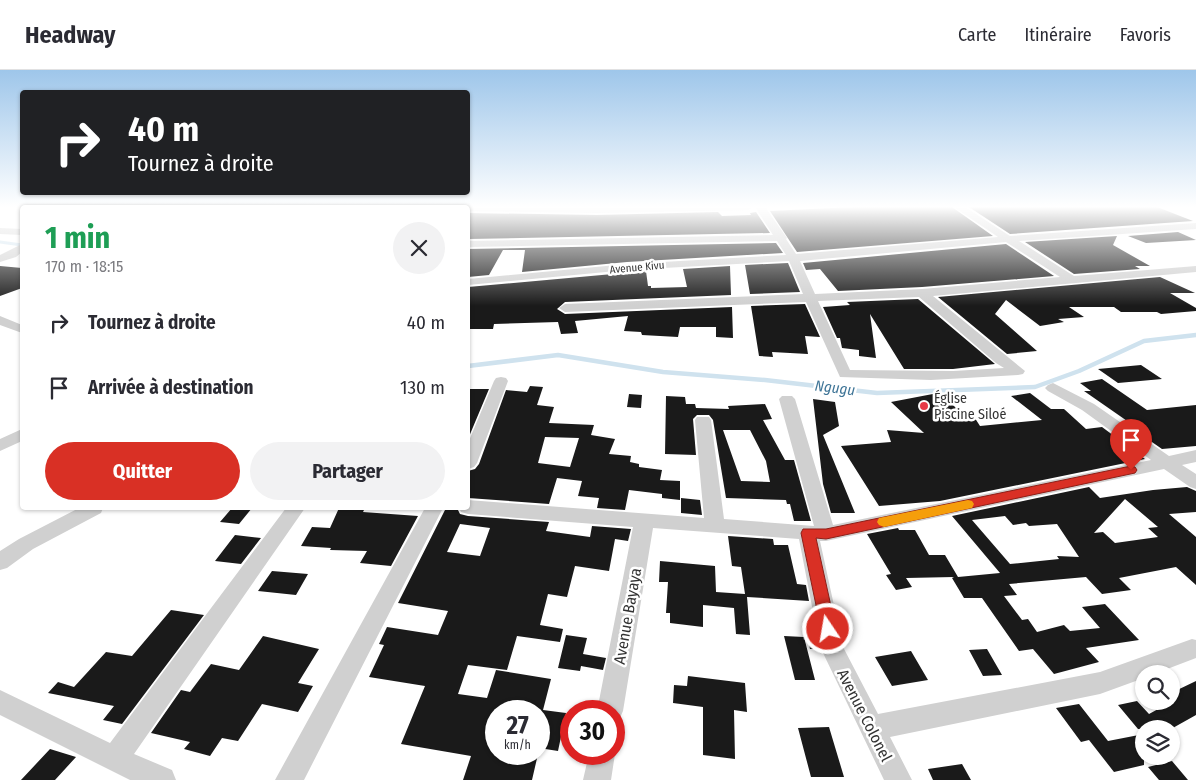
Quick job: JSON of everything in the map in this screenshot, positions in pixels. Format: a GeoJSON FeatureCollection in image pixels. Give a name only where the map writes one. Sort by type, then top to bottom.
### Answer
{"type":"FeatureCollection","features":[{"type":"Feature","properties":{"kind":"street"},"geometry":{"type":"LineString","coordinates":[[470,244],[670,240]]}},
{"type":"Feature","properties":{"kind":"street"},"geometry":{"type":"LineString","coordinates":[[783,240],[813,298],[845,374],[946,376],[983,375],[1018,371],[1001,360],[922,293]]}},
{"type":"Feature","properties":{"kind":"street","name":"Avenue Kivu"},"geometry":{"type":"LineString","coordinates":[[470,282],[627,267],[793,258],[996,240]]}},
{"type":"Feature","properties":{"kind":"street"},"geometry":{"type":"LineString","coordinates":[[1011,240],[1070,279]]}},
{"type":"Feature","properties":{"kind":"street"},"geometry":{"type":"LineString","coordinates":[[0,259],[12,255],[20,249]]}},
{"type":"Feature","properties":{"kind":"street"},"geometry":{"type":"LineString","coordinates":[[565,308],[922,293],[1196,269]]}},
{"type":"Feature","properties":{"kind":"street"},"geometry":{"type":"LineString","coordinates":[[0,320],[20,328]]}},
{"type":"Feature","properties":{"kind":"street"},"geometry":{"type":"LineString","coordinates":[[470,458],[501,381]]}},
{"type":"Feature","properties":{"kind":"street"},"geometry":{"type":"LineString","coordinates":[[1053,388],[1088,407],[1169,462],[1196,483]]}},
{"type":"Feature","properties":{"kind":"street","name":"Avenue Colonel"},"geometry":{"type":"LineString","coordinates":[[787,399],[817,533],[832,648],[898,780]]}},
{"type":"Feature","properties":{"kind":"street"},"geometry":{"type":"LineString","coordinates":[[703,420],[715,526]]}},
{"type":"Feature","properties":{"kind":"street"},"geometry":{"type":"LineString","coordinates":[[0,446],[20,436]]}},
{"type":"Feature","properties":{"kind":"street"},"geometry":{"type":"LineString","coordinates":[[470,507],[817,533],[1196,456]]}},
{"type":"Feature","properties":{"kind":"street"},"geometry":{"type":"LineString","coordinates":[[0,562],[26,544],[90,510]]}},
{"type":"Feature","properties":{"kind":"street"},"geometry":{"type":"LineString","coordinates":[[114,759],[295,510]]}},
{"type":"Feature","properties":{"kind":"street"},"geometry":{"type":"LineString","coordinates":[[288,780],[433,510]]}},
{"type":"Feature","properties":{"kind":"street","name":"Avenue Bayaya"},"geometry":{"type":"LineString","coordinates":[[612,700],[644,521]]}},
{"type":"Feature","properties":{"kind":"street"},"geometry":{"type":"LineString","coordinates":[[872,728],[1100,683],[1192,649]]}},
{"type":"Feature","properties":{"kind":"street"},"geometry":{"type":"LineString","coordinates":[[0,702],[114,759],[162,780]]}},
{"type":"Feature","properties":{"kind":"street"},"geometry":{"type":"LineString","coordinates":[[597,780],[600,765]]}},
{"type":"Feature","properties":{"kind":"building"},"geometry":{"type":"Polygon","coordinates":[[[789,240],[942,240],[797,252],[789,240]]]}},
{"type":"Feature","properties":{"kind":"building"},"geometry":{"type":"Polygon","coordinates":[[[1115,240],[1113,245],[1150,266],[1135,266],[1140,269],[1074,274],[1025,242],[1115,240]]]}},
{"type":"Feature","properties":{"kind":"building"},"geometry":{"type":"Polygon","coordinates":[[[1139,240],[1194,240],[1146,243],[1139,240]]]}},
{"type":"Feature","properties":{"kind":"building"},"geometry":{"type":"Polygon","coordinates":[[[776,243],[783,253],[627,262],[522,272],[525,250],[503,250],[489,275],[470,277],[470,249],[776,243]]]}},
{"type":"Feature","properties":{"kind":"building"},"geometry":{"type":"Polygon","coordinates":[[[1006,244],[1054,276],[922,287],[838,291],[820,269],[806,270],[803,263],[1006,244]]]}},
{"type":"Feature","properties":{"kind":"building"},"geometry":{"type":"Polygon","coordinates":[[[788,263],[800,292],[750,294],[745,265],[788,263]]]}},
{"type":"Feature","properties":{"kind":"building"},"geometry":{"type":"Polygon","coordinates":[[[0,266],[20,268],[20,289],[0,296],[0,266]]]}},
{"type":"Feature","properties":{"kind":"building"},"geometry":{"type":"Polygon","coordinates":[[[730,266],[731,295],[565,302],[557,309],[565,314],[732,307],[733,338],[716,337],[716,327],[680,327],[678,337],[642,335],[641,332],[624,331],[628,316],[575,321],[578,333],[561,334],[558,322],[494,324],[493,329],[470,329],[470,287],[646,271],[648,286],[651,286],[651,288],[687,287],[683,269],[730,266]]]}},
{"type":"Feature","properties":{"kind":"building"},"geometry":{"type":"Polygon","coordinates":[[[1160,277],[1195,293],[1170,293],[1196,308],[1196,311],[1161,314],[1157,312],[1121,312],[1114,307],[1069,307],[1084,317],[1058,319],[1064,322],[1040,326],[1006,300],[995,314],[1037,351],[1007,354],[938,297],[1160,277]]]}},
{"type":"Feature","properties":{"kind":"building"},"geometry":{"type":"Polygon","coordinates":[[[918,299],[995,364],[953,369],[904,369],[870,314],[876,358],[859,356],[859,350],[842,348],[840,338],[837,338],[823,307],[850,305],[847,302],[918,299]]]}},
{"type":"Feature","properties":{"kind":"building"},"geometry":{"type":"Polygon","coordinates":[[[805,304],[820,337],[805,336],[808,354],[772,352],[773,357],[759,356],[751,306],[805,304]]]}},
{"type":"Feature","properties":{"kind":"building"},"geometry":{"type":"Polygon","coordinates":[[[1141,365],[1162,379],[1118,383],[1098,369],[1141,365]]]}},
{"type":"Feature","properties":{"kind":"building"},"geometry":{"type":"Polygon","coordinates":[[[1102,379],[1147,410],[1196,405],[1196,446],[1162,449],[1126,424],[1130,423],[1084,391],[1091,391],[1080,383],[1102,379]]]}},
{"type":"Feature","properties":{"kind":"building"},"geometry":{"type":"Polygon","coordinates":[[[530,386],[543,387],[537,405],[554,407],[549,423],[594,425],[591,435],[615,439],[609,454],[631,456],[630,462],[639,464],[639,467],[662,470],[660,480],[680,481],[680,500],[662,498],[662,494],[629,490],[625,510],[597,508],[599,498],[578,496],[582,481],[557,478],[549,504],[470,498],[470,470],[475,469],[479,464],[506,390],[527,392],[530,386]],[[545,437],[538,463],[570,467],[579,438],[545,437]]]}},
{"type":"Feature","properties":{"kind":"building"},"geometry":{"type":"Polygon","coordinates":[[[470,389],[489,389],[470,434],[470,389]]]}},
{"type":"Feature","properties":{"kind":"building"},"geometry":{"type":"Polygon","coordinates":[[[938,393],[960,411],[971,412],[980,426],[1042,420],[1011,396],[1030,393],[1051,409],[1064,409],[1086,429],[1102,427],[1145,459],[940,501],[879,506],[841,446],[891,442],[887,430],[924,433],[891,402],[938,393]]]}},
{"type":"Feature","properties":{"kind":"building"},"geometry":{"type":"Polygon","coordinates":[[[629,394],[642,395],[641,408],[627,407],[629,394]]]}},
{"type":"Feature","properties":{"kind":"building"},"geometry":{"type":"Polygon","coordinates":[[[666,396],[685,397],[686,404],[695,404],[696,408],[729,409],[728,406],[765,404],[772,419],[763,420],[785,460],[794,460],[811,521],[794,521],[790,504],[787,504],[786,500],[726,498],[713,420],[709,415],[697,415],[693,419],[696,455],[665,454],[666,396]],[[723,430],[741,481],[770,482],[766,461],[750,430],[723,430]]]}},
{"type":"Feature","properties":{"kind":"building"},"geometry":{"type":"Polygon","coordinates":[[[813,399],[835,402],[839,426],[823,435],[855,513],[831,513],[823,484],[813,399]]]}},
{"type":"Feature","properties":{"kind":"building"},"geometry":{"type":"Polygon","coordinates":[[[1089,487],[1100,498],[1187,487],[1196,491],[1196,512],[1169,514],[1196,537],[1196,585],[1176,567],[1119,578],[1131,590],[1102,594],[1086,577],[1009,584],[1017,595],[1004,596],[1022,620],[1028,619],[1037,632],[1064,625],[1070,631],[1100,628],[1082,607],[1105,604],[1139,640],[1086,648],[1099,662],[1054,674],[1033,649],[1019,651],[982,598],[964,598],[952,578],[954,577],[906,578],[912,587],[896,590],[886,575],[891,574],[867,534],[898,528],[899,530],[915,530],[929,555],[945,555],[958,577],[1000,573],[952,516],[1089,487]],[[1125,499],[1094,533],[1103,532],[1115,543],[1158,537],[1148,528],[1158,527],[1125,499]],[[1005,516],[972,520],[1010,564],[1059,559],[1057,556],[1079,557],[1057,524],[1029,526],[1026,523],[1013,525],[1005,516]]]}},
{"type":"Feature","properties":{"kind":"building"},"geometry":{"type":"Polygon","coordinates":[[[681,498],[700,500],[702,515],[681,513],[681,498]]]}},
{"type":"Feature","properties":{"kind":"building"},"geometry":{"type":"Polygon","coordinates":[[[230,510],[250,510],[239,524],[220,522],[230,510]]]}},
{"type":"Feature","properties":{"kind":"building"},"geometry":{"type":"Polygon","coordinates":[[[338,510],[364,510],[363,512],[418,516],[391,566],[360,563],[367,551],[330,550],[331,548],[301,546],[312,527],[330,528],[338,510]]]}},
{"type":"Feature","properties":{"kind":"building"},"geometry":{"type":"Polygon","coordinates":[[[445,510],[458,510],[460,514],[468,516],[549,522],[546,531],[590,537],[592,526],[631,529],[628,541],[615,539],[609,571],[575,566],[567,597],[548,594],[540,625],[563,629],[560,642],[517,636],[507,670],[468,665],[458,694],[487,698],[496,670],[551,679],[546,700],[485,700],[485,765],[535,765],[532,780],[463,780],[471,756],[401,744],[425,686],[369,677],[384,645],[379,644],[387,627],[438,635],[448,611],[398,603],[445,510]],[[460,524],[447,552],[480,556],[490,528],[460,524]]]}},
{"type":"Feature","properties":{"kind":"building"},"geometry":{"type":"Polygon","coordinates":[[[235,535],[261,538],[241,564],[215,561],[235,535]]]}},
{"type":"Feature","properties":{"kind":"building"},"geometry":{"type":"Polygon","coordinates":[[[728,536],[773,539],[774,545],[788,545],[797,584],[806,585],[809,601],[747,597],[750,635],[736,634],[734,608],[703,605],[703,627],[670,623],[670,613],[666,613],[668,582],[659,582],[660,561],[715,566],[716,592],[745,594],[741,567],[732,566],[728,536]]]}},
{"type":"Feature","properties":{"kind":"building"},"geometry":{"type":"Polygon","coordinates":[[[272,571],[308,574],[296,595],[258,591],[272,571]]]}},
{"type":"Feature","properties":{"kind":"building"},"geometry":{"type":"Polygon","coordinates":[[[171,610],[204,615],[122,724],[103,720],[114,706],[48,693],[58,682],[74,687],[106,652],[132,656],[171,610]]]}},
{"type":"Feature","properties":{"kind":"building"},"geometry":{"type":"Polygon","coordinates":[[[806,633],[815,633],[818,649],[810,649],[806,633]]]}},
{"type":"Feature","properties":{"kind":"building"},"geometry":{"type":"Polygon","coordinates":[[[566,635],[587,638],[583,654],[606,658],[603,670],[581,666],[580,671],[558,668],[566,635]]]}},
{"type":"Feature","properties":{"kind":"building"},"geometry":{"type":"Polygon","coordinates":[[[263,636],[319,649],[298,683],[313,686],[298,712],[262,704],[238,741],[222,738],[210,756],[184,749],[190,742],[151,733],[181,690],[190,692],[211,664],[239,670],[263,636]]]}},
{"type":"Feature","properties":{"kind":"building"},"geometry":{"type":"Polygon","coordinates":[[[784,636],[804,637],[815,680],[795,680],[784,636]]]}},
{"type":"Feature","properties":{"kind":"building"},"geometry":{"type":"Polygon","coordinates":[[[987,649],[1002,675],[983,676],[969,650],[987,649]]]}},
{"type":"Feature","properties":{"kind":"building"},"geometry":{"type":"Polygon","coordinates":[[[911,651],[928,680],[892,686],[875,657],[911,651]]]}},
{"type":"Feature","properties":{"kind":"building"},"geometry":{"type":"Polygon","coordinates":[[[688,676],[745,683],[747,712],[734,710],[735,759],[703,755],[703,707],[673,703],[674,685],[687,686],[688,676]]]}},
{"type":"Feature","properties":{"kind":"building"},"geometry":{"type":"Polygon","coordinates":[[[1196,681],[1196,715],[1180,724],[1180,720],[1135,720],[1135,725],[1118,705],[1135,701],[1135,710],[1145,710],[1149,714],[1156,710],[1180,710],[1180,689],[1196,681]]]}},
{"type":"Feature","properties":{"kind":"building"},"geometry":{"type":"Polygon","coordinates":[[[1079,704],[1108,741],[1135,736],[1135,765],[1144,765],[1114,772],[1089,740],[1081,742],[1056,708],[1079,704]]]}},
{"type":"Feature","properties":{"kind":"building"},"geometry":{"type":"Polygon","coordinates":[[[550,711],[560,712],[560,742],[558,751],[550,750],[550,711]]]}},
{"type":"Feature","properties":{"kind":"building"},"geometry":{"type":"Polygon","coordinates":[[[829,727],[844,777],[811,777],[798,728],[829,727]]]}},
{"type":"Feature","properties":{"kind":"building"},"geometry":{"type":"Polygon","coordinates":[[[50,749],[76,757],[55,780],[21,780],[50,749]]]}},
{"type":"Feature","properties":{"kind":"building"},"geometry":{"type":"Polygon","coordinates":[[[962,764],[971,780],[933,780],[928,769],[962,764]]]}},
{"type":"Feature","properties":{"kind":"building"},"geometry":{"type":"Polygon","coordinates":[[[1175,765],[1188,780],[1159,780],[1148,767],[1175,765]]]}},
{"type":"Feature","properties":{"kind":"waterway","name":"Ngugu"},"geometry":{"type":"LineString","coordinates":[[0,242],[20,245]]}},
{"type":"Feature","properties":{"kind":"waterway","name":"Ngugu"},"geometry":{"type":"LineString","coordinates":[[470,366],[558,355],[663,372],[765,380],[877,393],[1035,387],[1079,371],[1144,341],[1196,335]]}},
{"type":"Feature","properties":{"kind":"slow traffic"},"geometry":{"type":"LineString","coordinates":[[884,522],[968,504]]}},
{"type":"Feature","properties":{"kind":"place","name":"Église Piscine Siloé"},"geometry":{"type":"Point","coordinates":[924,406]}},
{"type":"Feature","properties":{"kind":"route"},"geometry":{"type":"LineString","coordinates":[[828,629],[808,533],[826,534],[1131,470]]}}]}
